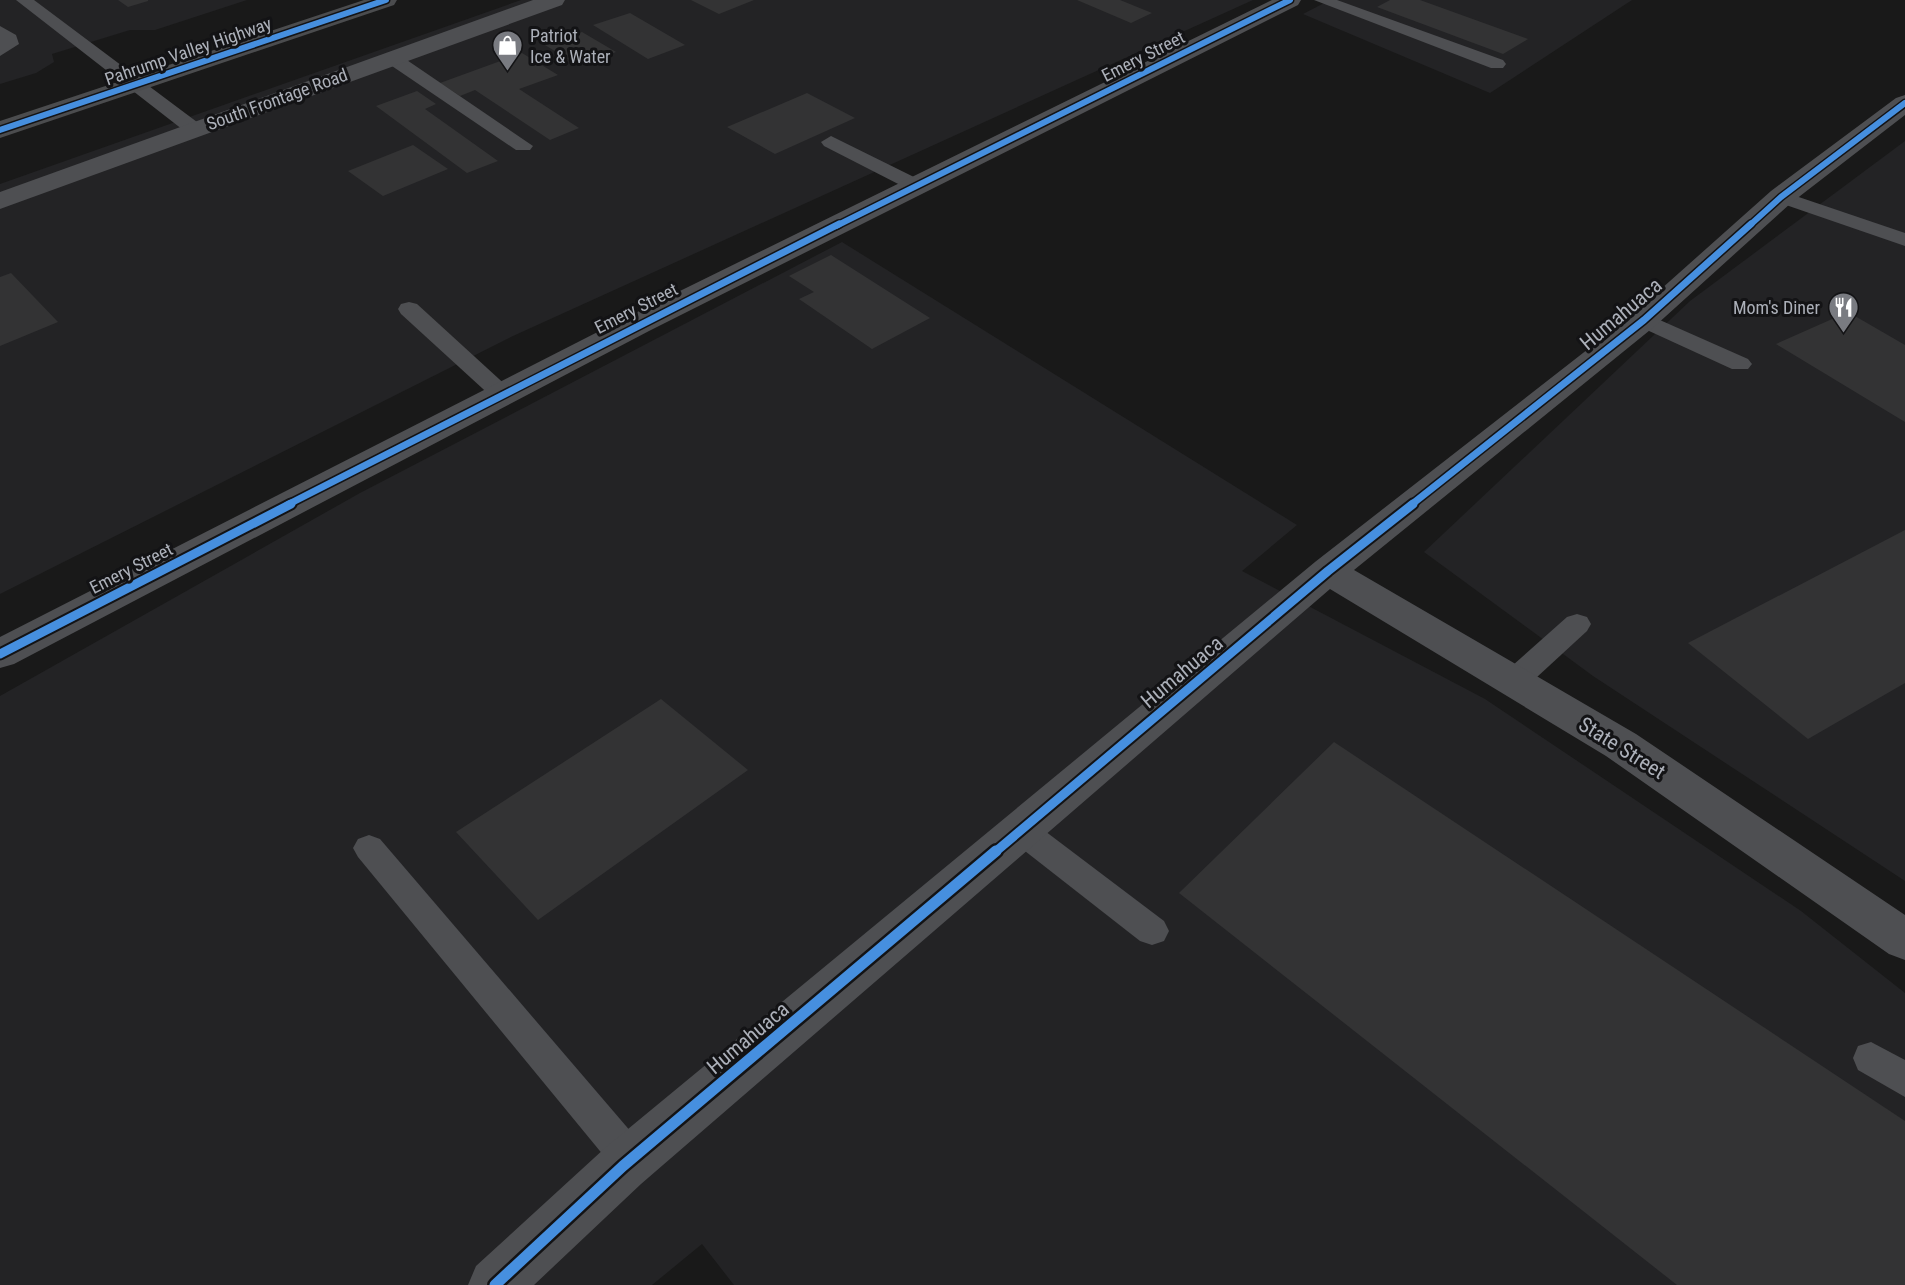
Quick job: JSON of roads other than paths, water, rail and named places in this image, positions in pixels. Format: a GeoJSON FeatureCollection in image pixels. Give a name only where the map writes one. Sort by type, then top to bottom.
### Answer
{"type":"FeatureCollection","features":[{"type":"Feature","properties":{"kind":"highway","name":"Pahrump Valley Highway"},"geometry":{"type":"LineString","coordinates":[[0,130],[386,0]]}},
{"type":"Feature","properties":{"kind":"highway","name":"Pahrump Valley Highway"},"geometry":{"type":"LineString","coordinates":[[87,73],[138,56]]}},
{"type":"Feature","properties":{"kind":"street","name":"South Frontage Road"},"geometry":{"type":"LineString","coordinates":[[0,201],[554,0]]}},
{"type":"Feature","properties":{"kind":"street","name":"Emery Street"},"geometry":{"type":"LineString","coordinates":[[0,653],[502,394],[915,185],[1290,0]]}},
{"type":"Feature","properties":{"kind":"street","name":"Humahuaca"},"geometry":{"type":"LineString","coordinates":[[495,1285],[631,1160],[1328,571],[1644,320],[1781,197],[1905,103]]}},
{"type":"Feature","properties":{"kind":"street","name":"State Street"},"geometry":{"type":"LineString","coordinates":[[1328,571],[1621,745],[1905,940]]}},
{"type":"Feature","properties":{"kind":"lane"},"geometry":{"type":"LineString","coordinates":[[24,0],[194,129]]}},
{"type":"Feature","properties":{"kind":"lane"},"geometry":{"type":"LineString","coordinates":[[1322,0],[1497,64]]}},
{"type":"Feature","properties":{"kind":"lane"},"geometry":{"type":"LineString","coordinates":[[0,31],[10,39],[10,44],[0,51]]}},
{"type":"Feature","properties":{"kind":"lane"},"geometry":{"type":"LineString","coordinates":[[392,58],[523,146]]}},
{"type":"Feature","properties":{"kind":"lane"},"geometry":{"type":"LineString","coordinates":[[831,142],[915,185]]}},
{"type":"Feature","properties":{"kind":"lane"},"geometry":{"type":"LineString","coordinates":[[1781,197],[1905,240]]}},
{"type":"Feature","properties":{"kind":"lane"},"geometry":{"type":"LineString","coordinates":[[409,309],[502,394]]}},
{"type":"Feature","properties":{"kind":"lane"},"geometry":{"type":"LineString","coordinates":[[1644,320],[1740,364]]}},
{"type":"Feature","properties":{"kind":"lane"},"geometry":{"type":"LineString","coordinates":[[1513,682],[1577,624]]}},
{"type":"Feature","properties":{"kind":"lane"},"geometry":{"type":"LineString","coordinates":[[1022,831],[1152,931]]}},
{"type":"Feature","properties":{"kind":"lane"},"geometry":{"type":"LineString","coordinates":[[369,848],[631,1160]]}},
{"type":"Feature","properties":{"kind":"lane"},"geometry":{"type":"LineString","coordinates":[[1871,1058],[1905,1080]]}},
{"type":"Feature","properties":{"kind":"place","name":"Patriot Ice & Water"},"geometry":{"type":"Point","coordinates":[507,72]}},
{"type":"Feature","properties":{"kind":"place","name":"Mom's Diner"},"geometry":{"type":"Point","coordinates":[1843,334]}}]}
